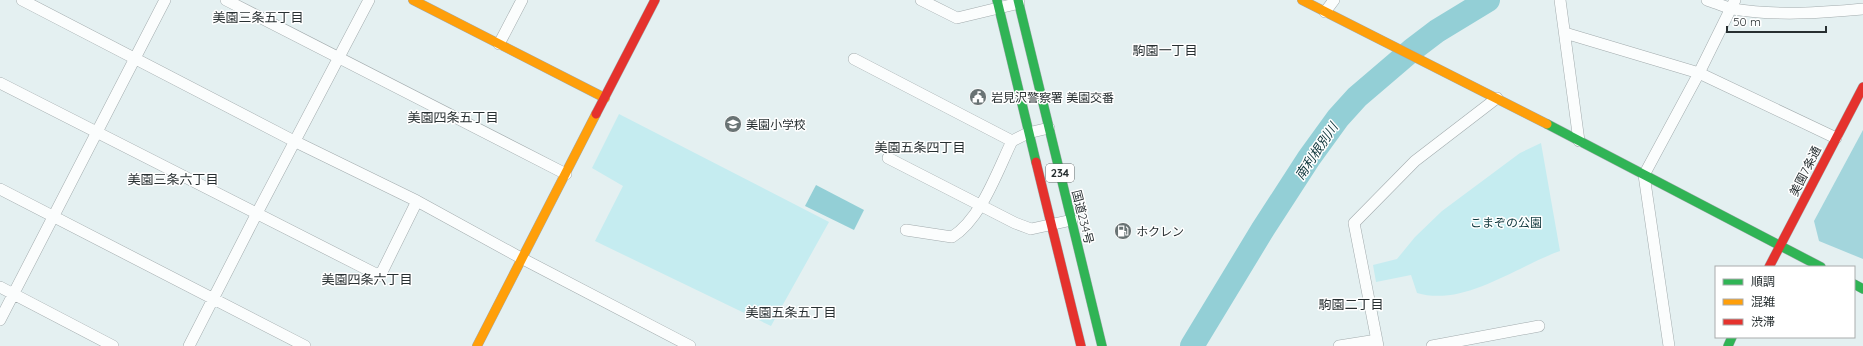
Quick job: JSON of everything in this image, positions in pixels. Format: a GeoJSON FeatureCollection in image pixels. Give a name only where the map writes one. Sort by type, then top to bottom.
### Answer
{"type":"FeatureCollection","features":[{"type":"Feature","properties":{"kind":"main road"},"geometry":{"type":"LineString","coordinates":[[413,0],[605,98]]}},
{"type":"Feature","properties":{"kind":"main road"},"geometry":{"type":"LineString","coordinates":[[477,346],[655,0]]}},
{"type":"Feature","properties":{"kind":"main road"},"geometry":{"type":"LineString","coordinates":[[1302,0],[1392,47],[1497,98],[1819,266]]}},
{"type":"Feature","properties":{"kind":"main road","name":"国道234号"},"geometry":{"type":"LineString","coordinates":[[1018,2],[1102,346]]}},
{"type":"Feature","properties":{"kind":"main road","name":"234"},"geometry":{"type":"LineString","coordinates":[[998,4],[1028,133],[1081,346]]}},
{"type":"Feature","properties":{"kind":"main road","name":"美園7条通"},"geometry":{"type":"LineString","coordinates":[[1770,266],[1863,87]]}},
{"type":"Feature","properties":{"kind":"street"},"geometry":{"type":"LineString","coordinates":[[22,0],[294,141],[417,201],[521,258],[690,346]]}},
{"type":"Feature","properties":{"kind":"street"},"geometry":{"type":"LineString","coordinates":[[0,320],[165,0]]}},
{"type":"Feature","properties":{"kind":"street"},"geometry":{"type":"LineString","coordinates":[[226,0],[566,174]]}},
{"type":"Feature","properties":{"kind":"street"},"geometry":{"type":"LineString","coordinates":[[189,346],[294,141],[340,58],[368,0]]}},
{"type":"Feature","properties":{"kind":"street"},"geometry":{"type":"LineString","coordinates":[[499,44],[522,0]]}},
{"type":"Feature","properties":{"kind":"street"},"geometry":{"type":"LineString","coordinates":[[921,0],[957,18],[998,4],[1018,2]]}},
{"type":"Feature","properties":{"kind":"street"},"geometry":{"type":"LineString","coordinates":[[1325,12],[1334,0]]}},
{"type":"Feature","properties":{"kind":"street"},"geometry":{"type":"LineString","coordinates":[[1560,0],[1579,141]]}},
{"type":"Feature","properties":{"kind":"street"},"geometry":{"type":"LineString","coordinates":[[1707,0],[1792,13],[1863,9]]}},
{"type":"Feature","properties":{"kind":"street"},"geometry":{"type":"LineString","coordinates":[[1669,346],[1644,175],[1699,73],[1734,3]]}},
{"type":"Feature","properties":{"kind":"street"},"geometry":{"type":"LineString","coordinates":[[1564,33],[1699,73],[1836,138]]}},
{"type":"Feature","properties":{"kind":"street"},"geometry":{"type":"LineString","coordinates":[[854,59],[1012,141]]}},
{"type":"Feature","properties":{"kind":"street"},"geometry":{"type":"LineString","coordinates":[[0,83],[256,215],[380,276],[417,201]]}},
{"type":"Feature","properties":{"kind":"street"},"geometry":{"type":"LineString","coordinates":[[1339,346],[1378,343],[1354,223],[1415,161],[1497,98]]}},
{"type":"Feature","properties":{"kind":"street"},"geometry":{"type":"LineString","coordinates":[[906,230],[952,238],[964,230],[981,205],[1012,141],[1028,133],[1049,128]]}},
{"type":"Feature","properties":{"kind":"street"},"geometry":{"type":"LineString","coordinates":[[888,158],[1015,223],[1031,229],[1072,220]]}},
{"type":"Feature","properties":{"kind":"street"},"geometry":{"type":"LineString","coordinates":[[0,189],[305,346]]}},
{"type":"Feature","properties":{"kind":"street"},"geometry":{"type":"LineString","coordinates":[[0,287],[113,346]]}},
{"type":"Feature","properties":{"kind":"street"},"geometry":{"type":"LineString","coordinates":[[1432,346],[1539,326]]}},
{"type":"Feature","properties":{"kind":"green space"},"geometry":{"type":"Polygon","coordinates":[[[619,114],[829,222],[771,326],[595,241],[623,186],[592,168],[619,114]]]}},
{"type":"Feature","properties":{"kind":"green space","name":"こまぞの公園"},"geometry":{"type":"Polygon","coordinates":[[[1541,143],[1560,251],[1490,283],[1472,290],[1453,294],[1435,296],[1417,293],[1411,275],[1376,282],[1373,265],[1397,259],[1415,237],[1442,211],[1520,153],[1541,143]]]}},
{"type":"Feature","properties":{"kind":"shaded area"},"geometry":{"type":"Polygon","coordinates":[[[1863,130],[1863,259],[1819,241],[1814,221],[1863,130]]]}},
{"type":"Feature","properties":{"kind":"shaded area"},"geometry":{"type":"Polygon","coordinates":[[[816,185],[864,210],[854,230],[805,206],[816,185]]]}},
{"type":"Feature","properties":{"kind":"waterway","name":"南利根別川"},"geometry":{"type":"LineString","coordinates":[[1192,346],[1263,229],[1309,158],[1338,118],[1357,97],[1412,50],[1437,31],[1488,0]]}},
{"type":"Feature","properties":{"kind":"traffic: fast"},"geometry":{"type":"LineString","coordinates":[[997,0],[1036,162]]}},
{"type":"Feature","properties":{"kind":"traffic: fast"},"geometry":{"type":"LineString","coordinates":[[1018,0],[1102,346]]}},
{"type":"Feature","properties":{"kind":"traffic: fast"},"geometry":{"type":"LineString","coordinates":[[1547,124],[1819,266]]}},
{"type":"Feature","properties":{"kind":"traffic: fast"},"geometry":{"type":"LineString","coordinates":[[1855,285],[1863,289]]}},
{"type":"Feature","properties":{"kind":"traffic: fast"},"geometry":{"type":"LineString","coordinates":[[1728,346],[1732,338]]}},
{"type":"Feature","properties":{"kind":"traffic: slow"},"geometry":{"type":"LineString","coordinates":[[413,0],[605,98]]}},
{"type":"Feature","properties":{"kind":"traffic: slow"},"geometry":{"type":"LineString","coordinates":[[1302,0],[1547,124]]}},
{"type":"Feature","properties":{"kind":"traffic: slow"},"geometry":{"type":"LineString","coordinates":[[477,346],[596,114]]}},
{"type":"Feature","properties":{"kind":"traffic: jam"},"geometry":{"type":"LineString","coordinates":[[596,114],[655,0]]}},
{"type":"Feature","properties":{"kind":"traffic: jam"},"geometry":{"type":"LineString","coordinates":[[1770,266],[1863,87]]}},
{"type":"Feature","properties":{"kind":"traffic: jam"},"geometry":{"type":"LineString","coordinates":[[1036,162],[1081,346]]}},
{"type":"Feature","properties":{"kind":"place","name":"岩見沢警察署 美園交番"},"geometry":{"type":"Point","coordinates":[978,97]}},
{"type":"Feature","properties":{"kind":"place","name":"美園小学校"},"geometry":{"type":"Point","coordinates":[733,124]}},
{"type":"Feature","properties":{"kind":"place","name":"ホクレン"},"geometry":{"type":"Point","coordinates":[1123,231]}},
{"type":"Feature","properties":{"kind":"district","name":"美園三条五丁目"},"geometry":{"type":"Point","coordinates":[258,17]}},
{"type":"Feature","properties":{"kind":"district","name":"駒園一丁目"},"geometry":{"type":"Point","coordinates":[1165,50]}},
{"type":"Feature","properties":{"kind":"district","name":"美園四条五丁目"},"geometry":{"type":"Point","coordinates":[453,117]}},
{"type":"Feature","properties":{"kind":"district","name":"美園五条四丁目"},"geometry":{"type":"Point","coordinates":[920,147]}},
{"type":"Feature","properties":{"kind":"district","name":"美園三条六丁目"},"geometry":{"type":"Point","coordinates":[173,179]}},
{"type":"Feature","properties":{"kind":"district","name":"美園四条六丁目"},"geometry":{"type":"Point","coordinates":[367,279]}},
{"type":"Feature","properties":{"kind":"district","name":"駒園二丁目"},"geometry":{"type":"Point","coordinates":[1351,304]}},
{"type":"Feature","properties":{"kind":"district","name":"美園五条五丁目"},"geometry":{"type":"Point","coordinates":[791,312]}}]}
